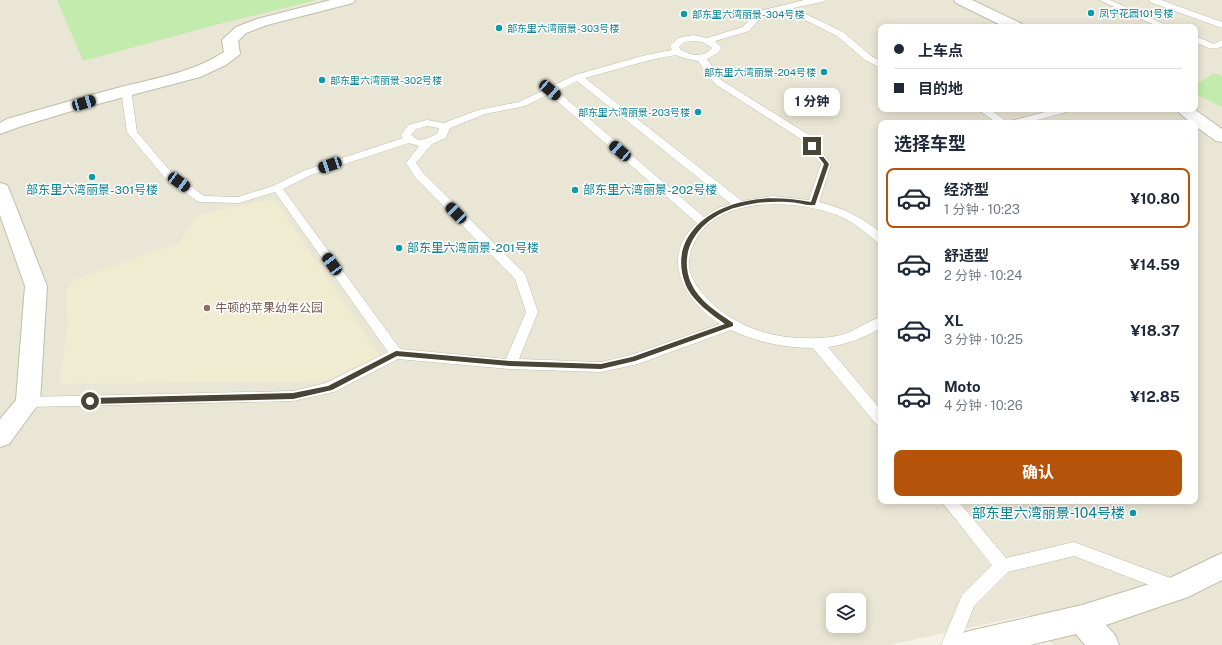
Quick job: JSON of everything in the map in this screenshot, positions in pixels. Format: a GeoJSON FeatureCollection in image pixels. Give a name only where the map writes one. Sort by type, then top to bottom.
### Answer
{"type":"FeatureCollection","features":[{"type":"Feature","properties":{"kind":"street"},"geometry":{"type":"LineString","coordinates":[[0,129],[14,123],[126,90],[201,72],[219,64],[232,54],[230,40],[241,30],[262,22],[348,0]]}},
{"type":"Feature","properties":{"kind":"street"},"geometry":{"type":"LineString","coordinates":[[961,0],[1011,24]]}},
{"type":"Feature","properties":{"kind":"street"},"geometry":{"type":"LineString","coordinates":[[1187,112],[1222,137]]}},
{"type":"Feature","properties":{"kind":"street"},"geometry":{"type":"LineString","coordinates":[[0,190],[36,286],[28,402],[0,437]]}},
{"type":"Feature","properties":{"kind":"street"},"geometry":{"type":"LineString","coordinates":[[969,645],[1082,619],[1178,588],[1222,566]]}},
{"type":"Feature","properties":{"kind":"street"},"geometry":{"type":"LineString","coordinates":[[1082,619],[1104,645]]}},
{"type":"Feature","properties":{"kind":"lane"},"geometry":{"type":"LineString","coordinates":[[676,52],[674,46],[681,40],[693,38],[708,40],[746,29],[759,14],[806,2],[822,0]]}},
{"type":"Feature","properties":{"kind":"lane"},"geometry":{"type":"LineString","coordinates":[[1103,0],[1159,24]]}},
{"type":"Feature","properties":{"kind":"lane"},"geometry":{"type":"LineString","coordinates":[[1153,0],[1222,25]]}},
{"type":"Feature","properties":{"kind":"lane"},"geometry":{"type":"LineString","coordinates":[[785,7],[840,34],[868,58],[878,63]]}},
{"type":"Feature","properties":{"kind":"lane"},"geometry":{"type":"LineString","coordinates":[[408,140],[406,135],[412,127],[427,123],[445,126],[482,112],[522,104],[578,77],[649,57],[676,52],[687,57],[701,58],[712,54],[716,48],[708,40]]}},
{"type":"Feature","properties":{"kind":"lane"},"geometry":{"type":"LineString","coordinates":[[1198,40],[1214,47],[1222,43]]}},
{"type":"Feature","properties":{"kind":"lane"},"geometry":{"type":"LineString","coordinates":[[701,58],[718,82],[805,137],[826,164],[813,204]]}},
{"type":"Feature","properties":{"kind":"lane"},"geometry":{"type":"LineString","coordinates":[[578,77],[739,204]]}},
{"type":"Feature","properties":{"kind":"lane"},"geometry":{"type":"LineString","coordinates":[[126,90],[132,132],[167,174],[201,199],[239,200],[277,188],[307,173],[408,140],[417,143],[427,143],[442,136],[445,126]]}},
{"type":"Feature","properties":{"kind":"lane"},"geometry":{"type":"LineString","coordinates":[[550,90],[703,222]]}},
{"type":"Feature","properties":{"kind":"lane"},"geometry":{"type":"LineString","coordinates":[[987,112],[999,120]]}},
{"type":"Feature","properties":{"kind":"lane"},"geometry":{"type":"LineString","coordinates":[[1026,120],[1055,112]]}},
{"type":"Feature","properties":{"kind":"lane"},"geometry":{"type":"LineString","coordinates":[[427,143],[411,163],[419,175],[521,277],[532,312],[510,364]]}},
{"type":"Feature","properties":{"kind":"lane"},"geometry":{"type":"LineString","coordinates":[[277,188],[396,354]]}},
{"type":"Feature","properties":{"kind":"lane"},"geometry":{"type":"LineString","coordinates":[[878,236],[863,224],[840,212],[813,204],[788,200],[763,200],[739,204],[719,212],[703,222],[688,240],[683,261],[688,284],[704,306],[730,324],[757,336],[786,342],[817,343],[853,337],[878,324]]}},
{"type":"Feature","properties":{"kind":"lane"},"geometry":{"type":"LineString","coordinates":[[28,402],[293,396],[329,388],[396,354],[510,364],[601,366],[633,360],[730,324]]}},
{"type":"Feature","properties":{"kind":"lane"},"geometry":{"type":"LineString","coordinates":[[817,343],[878,416]]}},
{"type":"Feature","properties":{"kind":"lane"},"geometry":{"type":"LineString","coordinates":[[951,504],[1003,566]]}},
{"type":"Feature","properties":{"kind":"lane"},"geometry":{"type":"LineString","coordinates":[[950,645],[968,601],[1003,566],[1074,550],[1178,588]]}},
{"type":"Feature","properties":{"kind":"shaded area"},"geometry":{"type":"Polygon","coordinates":[[[0,0],[1222,0],[1222,645],[1053,645],[1029,615],[889,645],[0,645],[0,0]]]}},
{"type":"Feature","properties":{"kind":"shaded area","name":"牛顿的苹果幼年公园"},"geometry":{"type":"Polygon","coordinates":[[[274,199],[380,356],[323,381],[59,384],[68,324],[66,291],[75,279],[179,243],[197,215],[274,199]]]}},
{"type":"Feature","properties":{"kind":"green space"},"geometry":{"type":"Polygon","coordinates":[[[57,0],[317,0],[223,23],[83,61],[57,0]]]}},
{"type":"Feature","properties":{"kind":"green space"},"geometry":{"type":"Polygon","coordinates":[[[1214,73],[1222,76],[1222,107],[1198,95],[1198,83],[1214,73]]]}},
{"type":"Feature","properties":{"kind":"place","name":"凤宁花园101号楼"},"geometry":{"type":"Point","coordinates":[1091,13]}},
{"type":"Feature","properties":{"kind":"place","name":"部东里六湾丽景-304号楼"},"geometry":{"type":"Point","coordinates":[684,14]}},
{"type":"Feature","properties":{"kind":"place","name":"部东里六湾丽景-303号楼"},"geometry":{"type":"Point","coordinates":[499,28]}},
{"type":"Feature","properties":{"kind":"place","name":"部东里六湾丽景-204号楼"},"geometry":{"type":"Point","coordinates":[824,72]}},
{"type":"Feature","properties":{"kind":"place","name":"部东里六湾丽景-302号楼"},"geometry":{"type":"Point","coordinates":[322,80]}},
{"type":"Feature","properties":{"kind":"place","name":"部东里六湾丽景-203号楼"},"geometry":{"type":"Point","coordinates":[698,112]}},
{"type":"Feature","properties":{"kind":"place","name":"部东里六湾丽景-301号楼"},"geometry":{"type":"Point","coordinates":[92,177]}},
{"type":"Feature","properties":{"kind":"place","name":"部东里六湾丽景-202号楼"},"geometry":{"type":"Point","coordinates":[575,190]}},
{"type":"Feature","properties":{"kind":"place","name":"部东里六湾丽景-201号楼"},"geometry":{"type":"Point","coordinates":[399,248]}},
{"type":"Feature","properties":{"kind":"place","name":"牛顿的苹果幼年公园"},"geometry":{"type":"Point","coordinates":[207,308]}},
{"type":"Feature","properties":{"kind":"place","name":"部东里六湾丽景-104号楼"},"geometry":{"type":"Point","coordinates":[1133,513]}},
{"type":"Feature","properties":{"kind":"route"},"geometry":{"type":"LineString","coordinates":[[90,401],[293,396],[329,388],[396,354],[510,364],[601,366],[633,360],[730,324],[704,306],[688,284],[683,261],[688,240],[703,222],[719,212],[739,204],[763,200],[788,200],[813,204],[826,164],[812,146]]}}]}
